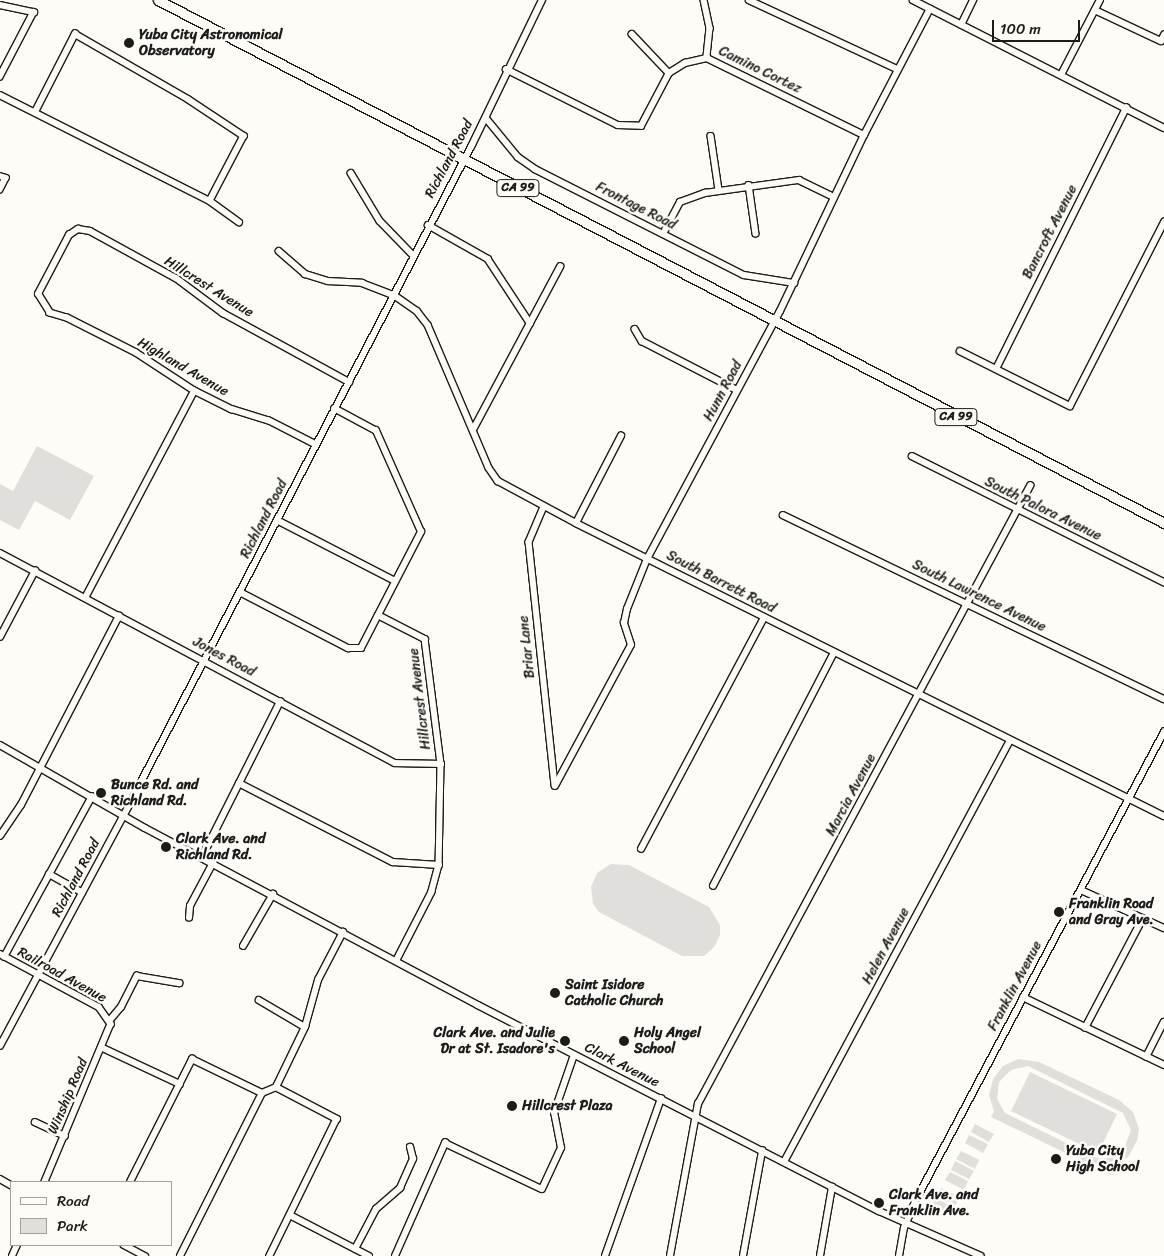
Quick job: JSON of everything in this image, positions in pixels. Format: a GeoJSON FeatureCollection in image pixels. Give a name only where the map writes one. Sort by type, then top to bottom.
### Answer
{"type":"FeatureCollection","features":[{"type":"Feature","properties":{"kind":"highway","name":"CA 99"},"geometry":{"type":"LineString","coordinates":[[158,0],[1164,523]]}},
{"type":"Feature","properties":{"kind":"street","name":"Richland Road"},"geometry":{"type":"LineString","coordinates":[[0,1046],[124,816],[278,520],[428,225],[486,118],[506,69],[542,0]]}},
{"type":"Feature","properties":{"kind":"street"},"geometry":{"type":"LineString","coordinates":[[704,0],[710,28],[707,58]]}},
{"type":"Feature","properties":{"kind":"street"},"geometry":{"type":"LineString","coordinates":[[749,0],[897,69]]}},
{"type":"Feature","properties":{"kind":"street"},"geometry":{"type":"LineString","coordinates":[[914,0],[961,25],[1062,73],[1164,128]]}},
{"type":"Feature","properties":{"kind":"street"},"geometry":{"type":"LineString","coordinates":[[961,25],[973,0]]}},
{"type":"Feature","properties":{"kind":"street"},"geometry":{"type":"LineString","coordinates":[[1062,73],[1100,0]]}},
{"type":"Feature","properties":{"kind":"street"},"geometry":{"type":"LineString","coordinates":[[0,4],[34,12],[0,76]]}},
{"type":"Feature","properties":{"kind":"street","name":"Hunn Road"},"geometry":{"type":"LineString","coordinates":[[555,786],[631,645],[624,623],[627,609],[647,559],[774,321],[864,135],[930,8]]}},
{"type":"Feature","properties":{"kind":"street"},"geometry":{"type":"LineString","coordinates":[[1095,10],[1161,41],[1164,34]]}},
{"type":"Feature","properties":{"kind":"street"},"geometry":{"type":"LineString","coordinates":[[35,112],[75,34],[188,99],[244,136],[210,201]]}},
{"type":"Feature","properties":{"kind":"street"},"geometry":{"type":"LineString","coordinates":[[506,69],[618,125],[640,126],[669,73],[632,34]]}},
{"type":"Feature","properties":{"kind":"street","name":"Camino Cortez"},"geometry":{"type":"LineString","coordinates":[[669,73],[685,63],[707,58],[864,135]]}},
{"type":"Feature","properties":{"kind":"street"},"geometry":{"type":"LineString","coordinates":[[0,95],[210,201],[238,222]]}},
{"type":"Feature","properties":{"kind":"street","name":"Bancroft Avenue"},"geometry":{"type":"LineString","coordinates":[[996,369],[1126,108]]}},
{"type":"Feature","properties":{"kind":"street","name":"Frontage Road"},"geometry":{"type":"LineString","coordinates":[[486,118],[518,157],[535,169],[744,276],[794,282]]}},
{"type":"Feature","properties":{"kind":"street"},"geometry":{"type":"LineString","coordinates":[[711,136],[719,190]]}},
{"type":"Feature","properties":{"kind":"street"},"geometry":{"type":"LineString","coordinates":[[351,172],[380,221],[413,255]]}},
{"type":"Feature","properties":{"kind":"street"},"geometry":{"type":"LineString","coordinates":[[0,176],[6,178],[0,190]]}},
{"type":"Feature","properties":{"kind":"street"},"geometry":{"type":"LineString","coordinates":[[663,234],[680,202],[690,196],[749,185],[799,180],[834,197]]}},
{"type":"Feature","properties":{"kind":"street"},"geometry":{"type":"LineString","coordinates":[[749,185],[756,234]]}},
{"type":"Feature","properties":{"kind":"street"},"geometry":{"type":"LineString","coordinates":[[960,351],[1070,406],[1164,222]]}},
{"type":"Feature","properties":{"kind":"street"},"geometry":{"type":"LineString","coordinates":[[428,225],[488,259],[530,323]]}},
{"type":"Feature","properties":{"kind":"street","name":"Hillcrest Avenue"},"geometry":{"type":"LineString","coordinates":[[41,304],[38,294],[69,235],[78,229],[90,231],[176,278],[222,313],[349,382]]}},
{"type":"Feature","properties":{"kind":"street","name":"South Barrett Road"},"geometry":{"type":"LineString","coordinates":[[279,251],[305,274],[328,281],[362,282],[394,295],[417,311],[428,325],[474,428],[489,468],[498,481],[544,507],[918,696],[1164,816]]}},
{"type":"Feature","properties":{"kind":"street"},"geometry":{"type":"LineString","coordinates":[[474,428],[560,267]]}},
{"type":"Feature","properties":{"kind":"street","name":"Highland Avenue"},"geometry":{"type":"LineString","coordinates":[[41,304],[50,313],[67,318],[136,353],[194,391],[232,410],[268,421],[316,446]]}},
{"type":"Feature","properties":{"kind":"street"},"geometry":{"type":"LineString","coordinates":[[635,329],[642,341],[737,390]]}},
{"type":"Feature","properties":{"kind":"street"},"geometry":{"type":"LineString","coordinates":[[85,598],[194,391]]}},
{"type":"Feature","properties":{"kind":"street"},"geometry":{"type":"LineString","coordinates":[[240,592],[348,648],[361,648],[421,532],[376,431],[335,409]]}},
{"type":"Feature","properties":{"kind":"street"},"geometry":{"type":"LineString","coordinates":[[576,523],[621,436]]}},
{"type":"Feature","properties":{"kind":"street","name":"South Palora Avenue"},"geometry":{"type":"LineString","coordinates":[[912,456],[1017,511],[1164,582]]}},
{"type":"Feature","properties":{"kind":"street","name":"Marcia Avenue"},"geometry":{"type":"LineString","coordinates":[[670,1256],[698,1104],[1030,486]]}},
{"type":"Feature","properties":{"kind":"street","name":"Briar Lane"},"geometry":{"type":"LineString","coordinates":[[544,507],[529,542],[555,786]]}},
{"type":"Feature","properties":{"kind":"street","name":"South Lawrence Avenue"},"geometry":{"type":"LineString","coordinates":[[783,515],[1164,699]]}},
{"type":"Feature","properties":{"kind":"street"},"geometry":{"type":"LineString","coordinates":[[278,520],[395,581]]}},
{"type":"Feature","properties":{"kind":"street","name":"Jones Road"},"geometry":{"type":"LineString","coordinates":[[0,553],[396,763],[441,764]]}},
{"type":"Feature","properties":{"kind":"street"},"geometry":{"type":"LineString","coordinates":[[0,637],[35,572]]}},
{"type":"Feature","properties":{"kind":"street","name":"Hillcrest Avenue"},"geometry":{"type":"LineString","coordinates":[[378,615],[425,639],[441,764],[439,865],[432,892],[397,960]]}},
{"type":"Feature","properties":{"kind":"street"},"geometry":{"type":"LineString","coordinates":[[0,836],[16,815],[119,616]]}},
{"type":"Feature","properties":{"kind":"street"},"geometry":{"type":"LineString","coordinates":[[641,849],[764,618]]}},
{"type":"Feature","properties":{"kind":"street"},"geometry":{"type":"LineString","coordinates":[[713,886],[834,653]]}},
{"type":"Feature","properties":{"kind":"street"},"geometry":{"type":"LineString","coordinates":[[202,857],[280,702]]}},
{"type":"Feature","properties":{"kind":"street","name":"Franklin Avenue"},"geometry":{"type":"LineString","coordinates":[[899,1256],[906,1223],[1023,997],[1164,732]]}},
{"type":"Feature","properties":{"kind":"street","name":"Helen Avenue"},"geometry":{"type":"LineString","coordinates":[[784,1162],[1010,741]]}},
{"type":"Feature","properties":{"kind":"street","name":"Clark Avenue"},"geometry":{"type":"LineString","coordinates":[[0,745],[124,816],[574,1055],[832,1187],[906,1223],[981,1256]]}},
{"type":"Feature","properties":{"kind":"street"},"geometry":{"type":"LineString","coordinates":[[239,783],[393,862],[439,865]]}},
{"type":"Feature","properties":{"kind":"street"},"geometry":{"type":"LineString","coordinates":[[2,955],[92,796]]}},
{"type":"Feature","properties":{"kind":"street"},"geometry":{"type":"LineString","coordinates":[[189,918],[190,906],[213,864]]}},
{"type":"Feature","properties":{"kind":"street"},"geometry":{"type":"LineString","coordinates":[[49,874],[82,892]]}},
{"type":"Feature","properties":{"kind":"street"},"geometry":{"type":"LineString","coordinates":[[1081,890],[1164,928]]}},
{"type":"Feature","properties":{"kind":"street"},"geometry":{"type":"LineString","coordinates":[[243,946],[273,894]]}},
{"type":"Feature","properties":{"kind":"street"},"geometry":{"type":"LineString","coordinates":[[1085,1028],[1143,918]]}},
{"type":"Feature","properties":{"kind":"street"},"geometry":{"type":"LineString","coordinates":[[180,1256],[262,1094],[276,1087],[305,1027],[318,980],[343,932]]}},
{"type":"Feature","properties":{"kind":"street","name":"Railroad Avenue"},"geometry":{"type":"LineString","coordinates":[[2,955],[100,1007],[110,1020]]}},
{"type":"Feature","properties":{"kind":"street"},"geometry":{"type":"LineString","coordinates":[[110,1020],[121,1007],[137,976],[179,983]]}},
{"type":"Feature","properties":{"kind":"street"},"geometry":{"type":"LineString","coordinates":[[1023,997],[1164,1065]]}},
{"type":"Feature","properties":{"kind":"street"},"geometry":{"type":"LineString","coordinates":[[259,1000],[305,1027]]}},
{"type":"Feature","properties":{"kind":"street","name":"Winship Road"},"geometry":{"type":"LineString","coordinates":[[45,1181],[103,1048],[111,1028],[110,1020]]}},
{"type":"Feature","properties":{"kind":"street"},"geometry":{"type":"LineString","coordinates":[[1146,1056],[1164,1022]]}},
{"type":"Feature","properties":{"kind":"street"},"geometry":{"type":"LineString","coordinates":[[103,1048],[180,1084]]}},
{"type":"Feature","properties":{"kind":"street"},"geometry":{"type":"LineString","coordinates":[[395,1256],[445,1143],[542,1189],[561,1148],[554,1113],[574,1055]]}},
{"type":"Feature","properties":{"kind":"street"},"geometry":{"type":"LineString","coordinates":[[131,1181],[192,1059],[262,1094]]}},
{"type":"Feature","properties":{"kind":"street"},"geometry":{"type":"LineString","coordinates":[[270,1256],[337,1119],[276,1087]]}},
{"type":"Feature","properties":{"kind":"street"},"geometry":{"type":"LineString","coordinates":[[605,1256],[661,1099]]}},
{"type":"Feature","properties":{"kind":"street"},"geometry":{"type":"LineString","coordinates":[[35,1122],[65,1136]]}},
{"type":"Feature","properties":{"kind":"street"},"geometry":{"type":"LineString","coordinates":[[355,1249],[376,1209],[400,1188],[413,1159],[410,1147]]}},
{"type":"Feature","properties":{"kind":"street"},"geometry":{"type":"LineString","coordinates":[[743,1256],[762,1151]]}},
{"type":"Feature","properties":{"kind":"street"},"geometry":{"type":"LineString","coordinates":[[820,1256],[832,1187]]}},
{"type":"Feature","properties":{"kind":"street"},"geometry":{"type":"LineString","coordinates":[[290,1215],[369,1256]]}},
{"type":"Feature","properties":{"kind":"street"},"geometry":{"type":"LineString","coordinates":[[126,1246],[145,1256]]}},
{"type":"Feature","properties":{"kind":"green space"},"geometry":{"type":"Polygon","coordinates":[[[37,446],[94,476],[70,520],[35,501],[19,530],[0,520],[0,484],[13,491],[37,446]]]}},
{"type":"Feature","properties":{"kind":"green space"},"geometry":{"type":"Polygon","coordinates":[[[611,864],[629,865],[709,907],[720,925],[720,935],[714,947],[704,956],[682,956],[599,912],[593,904],[591,887],[597,873],[611,864]]]}},
{"type":"Feature","properties":{"kind":"green space"},"geometry":{"type":"Polygon","coordinates":[[[1018,1059],[1039,1062],[1119,1100],[1133,1112],[1139,1129],[1137,1141],[1128,1157],[1112,1166],[1115,1167],[1111,1175],[991,1117],[994,1111],[989,1095],[993,1079],[1003,1066],[1018,1059]],[[1028,1066],[1011,1070],[999,1082],[997,1099],[1005,1113],[1097,1158],[1111,1158],[1123,1151],[1131,1130],[1123,1113],[1028,1066]]]}},
{"type":"Feature","properties":{"kind":"green space"},"geometry":{"type":"Polygon","coordinates":[[[1030,1072],[1117,1114],[1098,1153],[1011,1111],[1030,1072]]]}},
{"type":"Feature","properties":{"kind":"green space"},"geometry":{"type":"Polygon","coordinates":[[[975,1124],[994,1134],[989,1142],[971,1132],[975,1124]]]}},
{"type":"Feature","properties":{"kind":"green space"},"geometry":{"type":"Polygon","coordinates":[[[969,1135],[988,1144],[983,1153],[965,1143],[969,1135]]]}},
{"type":"Feature","properties":{"kind":"green space"},"geometry":{"type":"Polygon","coordinates":[[[961,1151],[979,1160],[975,1169],[956,1159],[961,1151]]]}},
{"type":"Feature","properties":{"kind":"green space"},"geometry":{"type":"Polygon","coordinates":[[[955,1161],[974,1171],[969,1179],[951,1170],[955,1161]]]}},
{"type":"Feature","properties":{"kind":"green space"},"geometry":{"type":"Polygon","coordinates":[[[950,1172],[968,1181],[964,1190],[945,1180],[950,1172]]]}},
{"type":"Feature","properties":{"kind":"green space"},"geometry":{"type":"Polygon","coordinates":[[[941,1188],[960,1197],[955,1206],[937,1196],[941,1188]]]}},
{"type":"Feature","properties":{"kind":"green space"},"geometry":{"type":"Polygon","coordinates":[[[936,1198],[954,1208],[949,1216],[931,1207],[936,1198]]]}},
{"type":"Feature","properties":{"kind":"place","name":"Yuba City Astronomical Observatory"},"geometry":{"type":"Point","coordinates":[129,43]}},
{"type":"Feature","properties":{"kind":"place","name":"Bunce Rd. and Richland Rd."},"geometry":{"type":"Point","coordinates":[101,793]}},
{"type":"Feature","properties":{"kind":"place","name":"Clark Ave. and Richland Rd."},"geometry":{"type":"Point","coordinates":[166,847]}},
{"type":"Feature","properties":{"kind":"place","name":"Franklin Road and Gray Ave."},"geometry":{"type":"Point","coordinates":[1059,912]}},
{"type":"Feature","properties":{"kind":"place","name":"Saint Isidore Catholic Church"},"geometry":{"type":"Point","coordinates":[555,993]}},
{"type":"Feature","properties":{"kind":"place","name":"Clark Ave. and Julie Dr at St. Isadore's"},"geometry":{"type":"Point","coordinates":[565,1041]}},
{"type":"Feature","properties":{"kind":"place","name":"Holy Angel School"},"geometry":{"type":"Point","coordinates":[624,1041]}},
{"type":"Feature","properties":{"kind":"place","name":"Hillcrest Plaza"},"geometry":{"type":"Point","coordinates":[512,1106]}},
{"type":"Feature","properties":{"kind":"place","name":"Yuba City High School"},"geometry":{"type":"Point","coordinates":[1056,1159]}},
{"type":"Feature","properties":{"kind":"place","name":"Clark Ave. and Franklin Ave."},"geometry":{"type":"Point","coordinates":[879,1203]}}]}
